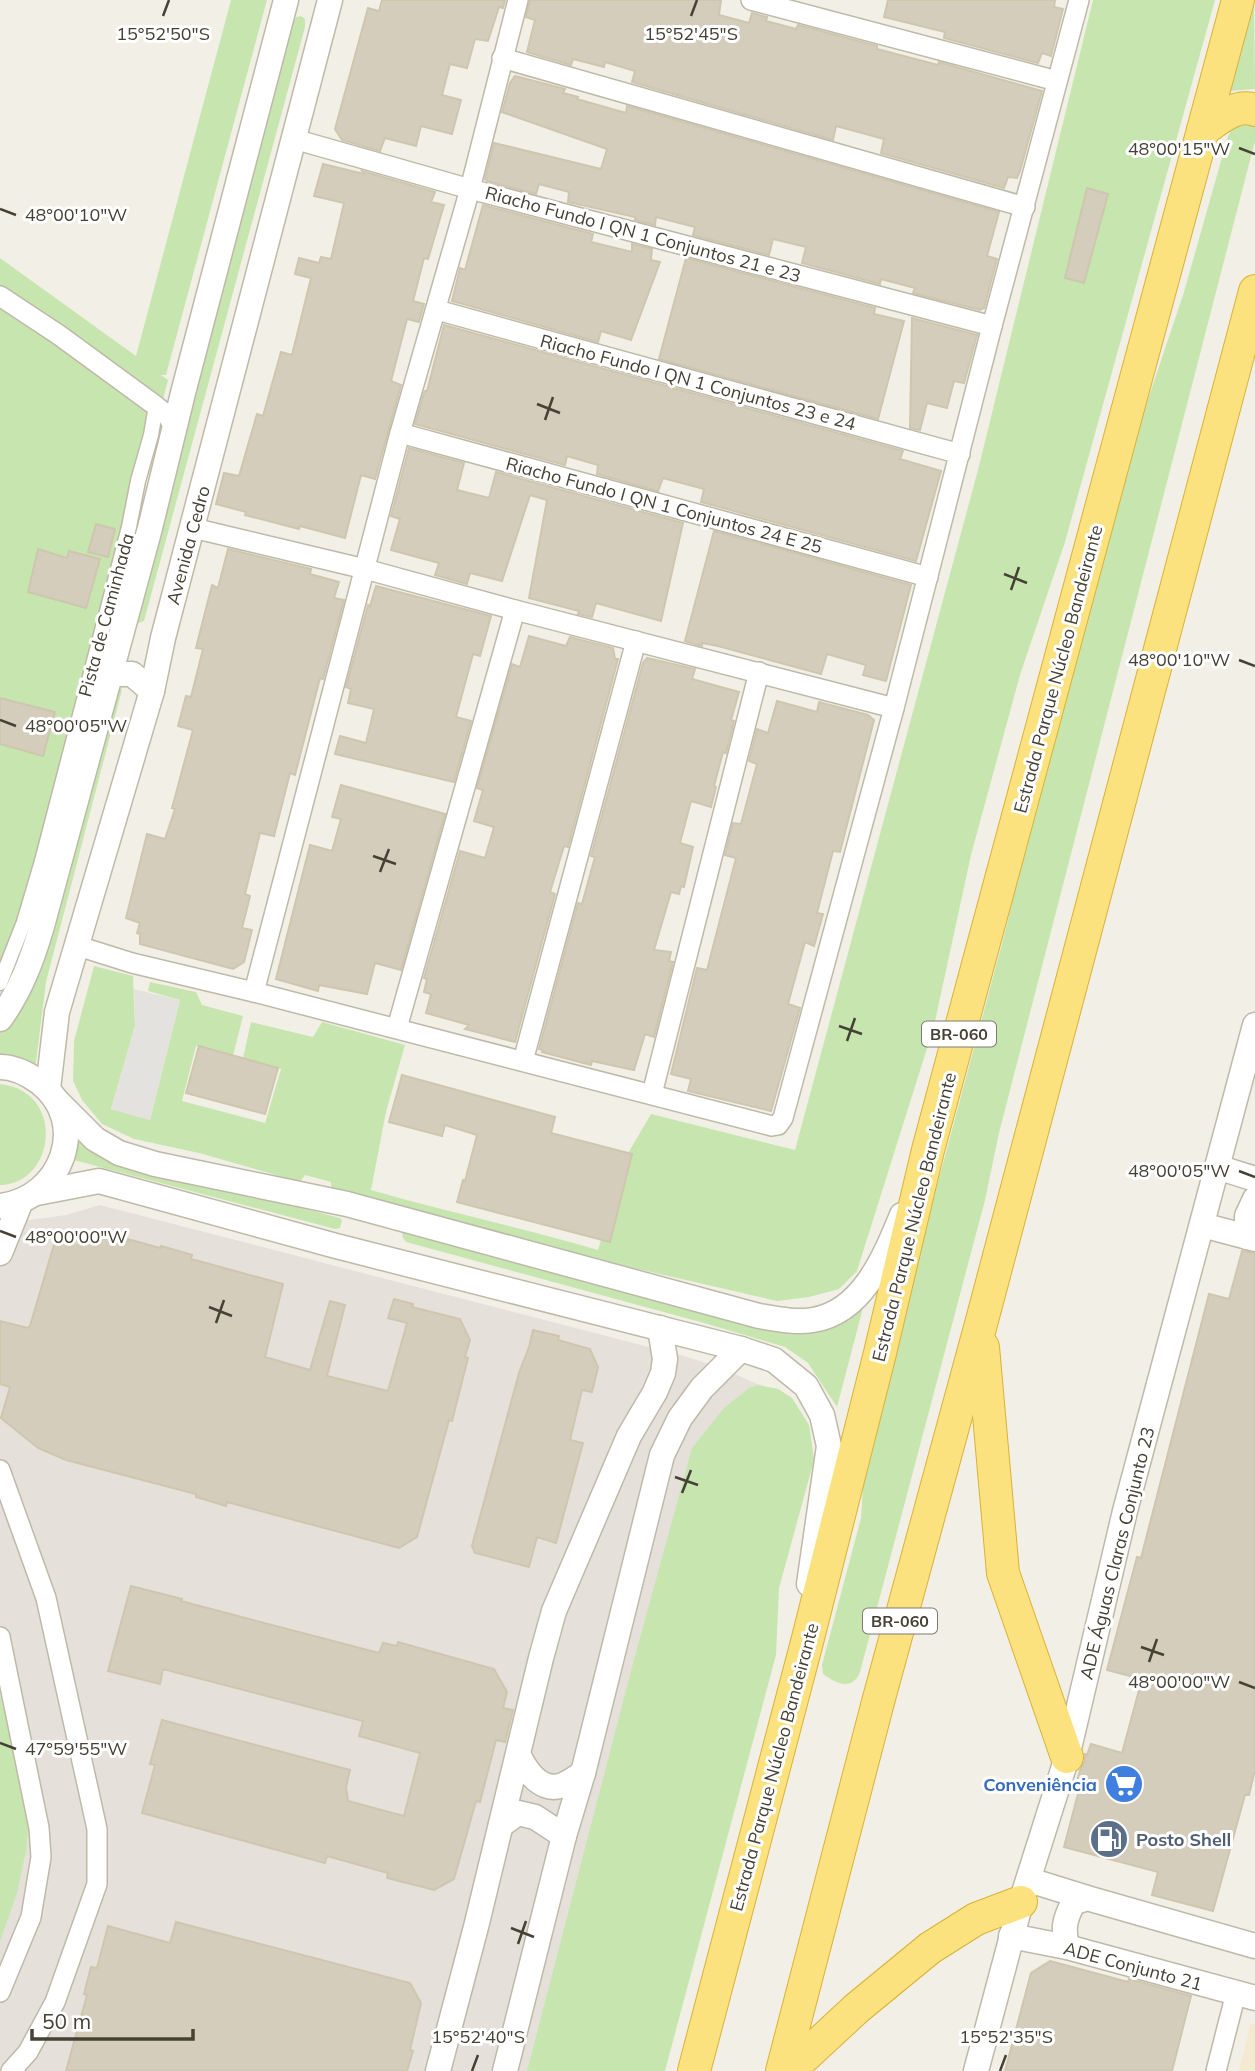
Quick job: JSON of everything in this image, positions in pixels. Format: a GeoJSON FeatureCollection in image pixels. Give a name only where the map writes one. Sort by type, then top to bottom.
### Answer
{"type":"FeatureCollection","features":[{"type":"Feature","properties":{"kind":"highway","name":"Estrada Parque Núcleo Bandeirante"},"geometry":{"type":"LineString","coordinates":[[694,2071],[807,1642],[928,1150],[1238,0]]}},
{"type":"Feature","properties":{"kind":"highway"},"geometry":{"type":"LineString","coordinates":[[1203,130],[1229,112],[1245,106],[1255,110]]}},
{"type":"Feature","properties":{"kind":"highway","name":"BR-060"},"geometry":{"type":"LineString","coordinates":[[782,2071],[877,1702],[981,1324],[1255,291]]}},
{"type":"Feature","properties":{"kind":"highway"},"geometry":{"type":"LineString","coordinates":[[981,1324],[1003,1573],[1067,1757]]}},
{"type":"Feature","properties":{"kind":"highway"},"geometry":{"type":"LineString","coordinates":[[789,2071],[857,2008],[930,1948],[1025,1891]]}},
{"type":"Feature","properties":{"kind":"street","name":"Avenida Cedro"},"geometry":{"type":"LineString","coordinates":[[52,1094],[57,1012],[152,691],[163,638],[330,0]]}},
{"type":"Feature","properties":{"kind":"street"},"geometry":{"type":"LineString","coordinates":[[254,992],[400,433],[470,189],[518,0]]}},
{"type":"Feature","properties":{"kind":"street"},"geometry":{"type":"LineString","coordinates":[[751,0],[1057,81]]}},
{"type":"Feature","properties":{"kind":"street"},"geometry":{"type":"LineString","coordinates":[[78,946],[132,963],[397,1028],[772,1126],[778,1125],[783,1118],[894,708],[992,326],[1080,0]]}},
{"type":"Feature","properties":{"kind":"street"},"geometry":{"type":"LineString","coordinates":[[0,1019],[14,1000],[30,964],[111,674],[286,3],[305,3],[314,11],[321,29]]}},
{"type":"Feature","properties":{"kind":"street"},"geometry":{"type":"LineString","coordinates":[[502,58],[1025,207]]}},
{"type":"Feature","properties":{"kind":"street","name":"Riacho Fundo I QN 1 Conjuntos 21 e 23"},"geometry":{"type":"LineString","coordinates":[[294,139],[470,189],[992,326]]}},
{"type":"Feature","properties":{"kind":"street"},"geometry":{"type":"LineString","coordinates":[[0,296],[59,335],[156,406],[167,415],[174,427]]}},
{"type":"Feature","properties":{"kind":"street","name":"Riacho Fundo I QN 1 Conjuntos 23 e 24"},"geometry":{"type":"LineString","coordinates":[[437,310],[960,454]]}},
{"type":"Feature","properties":{"kind":"street"},"geometry":{"type":"LineString","coordinates":[[1234,370],[1255,321]]}},
{"type":"Feature","properties":{"kind":"street"},"geometry":{"type":"LineString","coordinates":[[156,406],[171,402],[183,393]]}},
{"type":"Feature","properties":{"kind":"street","name":"Pista de Caminhada"},"geometry":{"type":"LineString","coordinates":[[0,983],[24,922],[42,861],[129,527],[138,481],[152,435],[156,406]]}},
{"type":"Feature","properties":{"kind":"street","name":"Riacho Fundo I QN 1 Conjuntos 24 E 25"},"geometry":{"type":"LineString","coordinates":[[400,433],[928,577]]}},
{"type":"Feature","properties":{"kind":"street"},"geometry":{"type":"LineString","coordinates":[[192,528],[365,569],[894,708]]}},
{"type":"Feature","properties":{"kind":"street"},"geometry":{"type":"LineString","coordinates":[[397,1028],[515,610]]}},
{"type":"Feature","properties":{"kind":"street"},"geometry":{"type":"LineString","coordinates":[[121,635],[146,645],[155,644],[163,638]]}},
{"type":"Feature","properties":{"kind":"street"},"geometry":{"type":"LineString","coordinates":[[523,1061],[636,641]]}},
{"type":"Feature","properties":{"kind":"street"},"geometry":{"type":"LineString","coordinates":[[652,1094],[759,672]]}},
{"type":"Feature","properties":{"kind":"street"},"geometry":{"type":"LineString","coordinates":[[111,674],[132,674],[152,691]]}},
{"type":"Feature","properties":{"kind":"street","name":"ADE Águas Claras Conjunto 23"},"geometry":{"type":"LineString","coordinates":[[976,2071],[1011,1936],[1067,1757],[1125,1511],[1255,1025]]}},
{"type":"Feature","properties":{"kind":"street"},"geometry":{"type":"LineString","coordinates":[[0,1067],[28,1074],[52,1094],[95,1139],[119,1153],[155,1164],[347,1204],[759,1316],[788,1321],[814,1320],[836,1312],[852,1301],[869,1282],[891,1242],[928,1150]]}},
{"type":"Feature","properties":{"kind":"street"},"geometry":{"type":"LineString","coordinates":[[0,1253],[19,1200],[52,1178],[62,1160],[66,1139],[64,1118],[52,1094]]}},
{"type":"Feature","properties":{"kind":"street"},"geometry":{"type":"LineString","coordinates":[[1217,1167],[1255,1179]]}},
{"type":"Feature","properties":{"kind":"street"},"geometry":{"type":"LineString","coordinates":[[19,1200],[99,1181],[741,1349],[774,1360],[806,1386],[822,1415],[829,1446],[808,1585],[807,1642]]}},
{"type":"Feature","properties":{"kind":"street"},"geometry":{"type":"LineString","coordinates":[[1202,1226],[1251,1238],[1247,1216],[1255,1199]]}},
{"type":"Feature","properties":{"kind":"street"},"geometry":{"type":"LineString","coordinates":[[336,1245],[351,1235],[353,1216],[347,1204]]}},
{"type":"Feature","properties":{"kind":"street"},"geometry":{"type":"LineString","coordinates":[[400,1261],[387,1253],[385,1242],[390,1227],[403,1220]]}},
{"type":"Feature","properties":{"kind":"street"},"geometry":{"type":"LineString","coordinates":[[438,2071],[554,1611],[629,1436],[663,1373],[665,1359],[660,1328]]}},
{"type":"Feature","properties":{"kind":"street"},"geometry":{"type":"LineString","coordinates":[[505,2071],[662,1455],[681,1418],[702,1388],[741,1349]]}},
{"type":"Feature","properties":{"kind":"street"},"geometry":{"type":"LineString","coordinates":[[629,1436],[662,1455]]}},
{"type":"Feature","properties":{"kind":"street"},"geometry":{"type":"LineString","coordinates":[[0,1470],[46,1598],[97,1829],[98,1850],[97,1884],[55,2002],[28,2052],[11,2071]]}},
{"type":"Feature","properties":{"kind":"street"},"geometry":{"type":"LineString","coordinates":[[0,1637],[39,1828],[41,1857],[30,1917],[0,1992]]}},
{"type":"Feature","properties":{"kind":"street"},"geometry":{"type":"LineString","coordinates":[[519,1756],[531,1777],[546,1784],[564,1784],[583,1773]]}},
{"type":"Feature","properties":{"kind":"street"},"geometry":{"type":"LineString","coordinates":[[500,1825],[518,1813],[536,1817],[564,1836]]}},
{"type":"Feature","properties":{"kind":"street"},"geometry":{"type":"LineString","coordinates":[[1025,1891],[1087,1898],[1255,1944]]}},
{"type":"Feature","properties":{"kind":"street"},"geometry":{"type":"LineString","coordinates":[[1068,1947],[1063,1930],[1068,1914],[1073,1903],[1087,1898]]}},
{"type":"Feature","properties":{"kind":"street","name":"ADE Conjunto 21"},"geometry":{"type":"LineString","coordinates":[[1011,1936],[1068,1947],[1245,1996]]}},
{"type":"Feature","properties":{"kind":"street"},"geometry":{"type":"LineString","coordinates":[[1216,2071],[1245,1996]]}},
{"type":"Feature","properties":{"kind":"shaded area"},"geometry":{"type":"Polygon","coordinates":[[[134,989],[180,1000],[150,1120],[111,1109],[135,1026],[134,989]]]}},
{"type":"Feature","properties":{"kind":"shaded area"},"geometry":{"type":"Polygon","coordinates":[[[100,1205],[684,1356],[719,1367],[762,1386],[778,1389],[792,1398],[809,1425],[814,1460],[778,1591],[662,2071],[0,2071],[0,1224],[66,1215],[100,1205]]]}},
{"type":"Feature","properties":{"kind":"shaded area"},"geometry":{"type":"Polygon","coordinates":[[[1251,2023],[1255,2024],[1255,2071],[1239,2071],[1251,2023]]]}},
{"type":"Feature","properties":{"kind":"green space"},"geometry":{"type":"Polygon","coordinates":[[[231,0],[267,0],[166,375],[161,375],[168,380],[42,861],[0,983],[0,258],[136,356],[231,0]]]}},
{"type":"Feature","properties":{"kind":"green space"},"geometry":{"type":"Polygon","coordinates":[[[1093,0],[1215,0],[1065,542],[1020,675],[971,855],[934,1026],[857,1271],[839,1289],[809,1297],[777,1301],[551,1249],[331,1192],[331,1182],[305,1175],[300,1182],[199,1153],[134,1139],[102,1124],[82,1100],[73,1081],[74,1041],[94,966],[133,976],[135,1026],[111,1109],[150,1120],[180,1000],[148,991],[150,982],[196,992],[202,1005],[243,1016],[233,1056],[196,1046],[182,1101],[265,1123],[281,1069],[243,1058],[251,1022],[313,1037],[322,1022],[405,1045],[386,1112],[371,1190],[428,1206],[598,1250],[624,1160],[651,1114],[795,1150],[979,466],[1093,0]]]}},
{"type":"Feature","properties":{"kind":"green space"},"geometry":{"type":"Polygon","coordinates":[[[1254,0],[1255,89],[1230,91],[1254,0]]]}},
{"type":"Feature","properties":{"kind":"green space"},"geometry":{"type":"Polygon","coordinates":[[[296,17],[305,19],[305,27],[144,621],[136,624],[133,616],[293,22],[296,17]]]}},
{"type":"Feature","properties":{"kind":"green space"},"geometry":{"type":"Polygon","coordinates":[[[1243,122],[1252,122],[1255,127],[1255,141],[999,1133],[985,1200],[860,1672],[853,1682],[839,1683],[823,1674],[822,1665],[861,1518],[865,1454],[1129,456],[1184,292],[1228,136],[1233,127],[1243,122]]]}},
{"type":"Feature","properties":{"kind":"green space"},"geometry":{"type":"Polygon","coordinates":[[[120,686],[122,690],[46,982],[35,1070],[0,1056],[0,1032],[28,989],[120,686]]]}},
{"type":"Feature","properties":{"kind":"green space"},"geometry":{"type":"Polygon","coordinates":[[[0,1084],[21,1090],[36,1103],[44,1119],[46,1137],[42,1154],[33,1170],[19,1181],[0,1185],[0,1084]]]}},
{"type":"Feature","properties":{"kind":"green space"},"geometry":{"type":"Polygon","coordinates":[[[72,1126],[161,1171],[340,1218],[340,1228],[335,1229],[70,1159],[72,1126]]]}},
{"type":"Feature","properties":{"kind":"green space"},"geometry":{"type":"Polygon","coordinates":[[[404,1229],[735,1317],[864,1304],[837,1407],[808,1363],[785,1347],[406,1242],[402,1233],[404,1229]]]}},
{"type":"Feature","properties":{"kind":"green space"},"geometry":{"type":"Polygon","coordinates":[[[759,1385],[778,1389],[792,1398],[809,1425],[814,1460],[779,1588],[776,1655],[665,2071],[527,2071],[692,1448],[724,1408],[749,1388],[759,1385]]]}},
{"type":"Feature","properties":{"kind":"green space"},"geometry":{"type":"Polygon","coordinates":[[[0,1695],[29,1818],[26,1851],[17,1893],[0,1941],[0,1695]]]}},
{"type":"Feature","properties":{"kind":"building"},"geometry":{"type":"Polygon","coordinates":[[[382,0],[505,0],[503,8],[499,7],[488,41],[475,39],[467,68],[450,64],[442,95],[461,100],[452,134],[421,126],[416,146],[385,138],[380,151],[342,140],[335,129],[368,8],[379,11],[382,0]]]}},
{"type":"Feature","properties":{"kind":"building"},"geometry":{"type":"Polygon","coordinates":[[[530,0],[721,0],[719,15],[749,23],[752,13],[767,17],[766,21],[796,29],[798,25],[877,46],[877,49],[938,65],[939,62],[1042,91],[1020,171],[1017,178],[1008,177],[1004,188],[881,153],[884,139],[836,126],[833,140],[632,82],[635,71],[605,62],[604,67],[573,59],[571,65],[527,52],[535,20],[526,17],[530,0]]]}},
{"type":"Feature","properties":{"kind":"building"},"geometry":{"type":"Polygon","coordinates":[[[888,0],[1055,0],[1054,7],[1063,9],[1051,56],[1042,53],[1038,63],[944,38],[945,32],[884,17],[888,0]]]}},
{"type":"Feature","properties":{"kind":"building"},"geometry":{"type":"Polygon","coordinates":[[[515,76],[565,89],[563,93],[578,97],[577,99],[626,113],[627,106],[999,212],[987,256],[997,259],[984,308],[980,310],[913,293],[915,288],[881,279],[880,284],[802,263],[806,247],[773,239],[769,255],[693,235],[695,227],[656,217],[655,225],[635,220],[635,217],[568,202],[569,192],[539,184],[536,194],[487,181],[485,179],[494,143],[601,169],[607,149],[502,112],[510,83],[515,76]]]}},
{"type":"Feature","properties":{"kind":"building"},"geometry":{"type":"Polygon","coordinates":[[[323,164],[364,174],[362,171],[435,192],[431,202],[444,205],[428,259],[424,258],[413,301],[424,304],[419,322],[407,319],[391,381],[401,385],[375,479],[361,475],[345,538],[245,515],[246,512],[216,504],[224,473],[239,476],[257,414],[263,416],[281,352],[292,355],[311,278],[295,274],[299,258],[319,263],[321,257],[331,259],[344,203],[314,196],[323,164]]]}},
{"type":"Feature","properties":{"kind":"building"},"geometry":{"type":"Polygon","coordinates":[[[1087,188],[1108,194],[1084,283],[1065,278],[1087,188]]]}},
{"type":"Feature","properties":{"kind":"building"},"geometry":{"type":"Polygon","coordinates":[[[483,205],[593,234],[591,242],[632,252],[632,244],[652,249],[651,260],[660,262],[631,340],[601,331],[598,342],[452,301],[460,268],[465,270],[483,205]]]}},
{"type":"Feature","properties":{"kind":"building"},"geometry":{"type":"Polygon","coordinates":[[[686,258],[875,308],[874,314],[904,321],[878,419],[659,359],[686,258]]]}},
{"type":"Feature","properties":{"kind":"building"},"geometry":{"type":"Polygon","coordinates":[[[912,318],[977,335],[964,383],[954,381],[947,408],[927,403],[920,430],[910,428],[912,318]]]}},
{"type":"Feature","properties":{"kind":"building"},"geometry":{"type":"Polygon","coordinates":[[[444,325],[903,451],[900,459],[941,471],[916,561],[701,502],[704,489],[663,478],[658,491],[597,474],[598,465],[567,456],[565,465],[415,424],[424,393],[427,391],[444,325]]]}},
{"type":"Feature","properties":{"kind":"building"},"geometry":{"type":"Polygon","coordinates":[[[409,448],[464,463],[457,490],[489,498],[496,472],[683,523],[661,621],[596,603],[592,617],[529,598],[547,500],[530,495],[502,581],[470,573],[467,584],[435,575],[439,563],[391,550],[400,519],[391,516],[409,448]]]}},
{"type":"Feature","properties":{"kind":"building"},"geometry":{"type":"Polygon","coordinates":[[[96,524],[115,529],[108,557],[88,552],[96,524]]]}},
{"type":"Feature","properties":{"kind":"building"},"geometry":{"type":"Polygon","coordinates":[[[714,531],[911,585],[886,681],[863,675],[866,665],[827,654],[821,674],[718,646],[702,643],[702,646],[685,641],[714,531]]]}},
{"type":"Feature","properties":{"kind":"building"},"geometry":{"type":"Polygon","coordinates":[[[38,549],[67,558],[69,551],[100,559],[86,608],[28,592],[38,549]]]}},
{"type":"Feature","properties":{"kind":"building"},"geometry":{"type":"Polygon","coordinates":[[[228,549],[311,569],[310,574],[339,582],[334,598],[344,600],[295,775],[290,773],[274,836],[260,833],[245,894],[250,896],[242,928],[252,930],[244,962],[233,969],[140,944],[140,934],[137,933],[140,923],[126,918],[147,834],[165,839],[175,809],[172,808],[193,730],[178,726],[186,696],[191,697],[203,649],[196,648],[212,585],[218,588],[228,549]]]}},
{"type":"Feature","properties":{"kind":"building"},"geometry":{"type":"Polygon","coordinates":[[[376,586],[491,616],[480,656],[473,654],[456,717],[471,721],[454,782],[335,754],[340,736],[366,743],[374,709],[348,703],[351,689],[346,687],[368,605],[370,606],[376,586]]]}},
{"type":"Feature","properties":{"kind":"building"},"geometry":{"type":"Polygon","coordinates":[[[529,636],[566,646],[570,637],[613,648],[615,659],[618,659],[568,847],[564,846],[550,892],[555,894],[515,1042],[465,1029],[469,1025],[426,1013],[431,994],[424,992],[427,979],[424,978],[460,851],[485,858],[494,827],[474,821],[483,790],[477,788],[512,664],[520,667],[529,636]]]}},
{"type":"Feature","properties":{"kind":"building"},"geometry":{"type":"Polygon","coordinates":[[[647,658],[695,669],[692,679],[739,692],[711,807],[691,801],[680,843],[693,847],[684,887],[681,886],[679,894],[671,892],[654,950],[671,952],[669,961],[673,962],[654,1037],[645,1034],[634,1070],[592,1061],[591,1065],[539,1049],[578,903],[582,904],[595,857],[591,856],[643,663],[647,658]]]}},
{"type":"Feature","properties":{"kind":"building"},"geometry":{"type":"Polygon","coordinates":[[[0,698],[55,712],[43,756],[0,744],[0,698]]]}},
{"type":"Feature","properties":{"kind":"building"},"geometry":{"type":"Polygon","coordinates":[[[777,701],[817,712],[819,702],[868,715],[874,720],[840,852],[833,851],[817,913],[823,914],[814,946],[805,942],[788,1004],[800,1008],[771,1111],[688,1091],[691,1079],[671,1074],[697,968],[707,970],[736,858],[725,855],[733,823],[741,824],[757,764],[749,761],[757,729],[768,733],[777,701]]]}},
{"type":"Feature","properties":{"kind":"building"},"geometry":{"type":"Polygon","coordinates":[[[341,785],[445,814],[401,970],[375,963],[367,994],[319,985],[318,991],[276,979],[310,845],[332,851],[341,819],[332,817],[341,785]]]}},
{"type":"Feature","properties":{"kind":"building"},"geometry":{"type":"Polygon","coordinates":[[[199,1046],[278,1068],[265,1114],[186,1093],[199,1046]]]}},
{"type":"Feature","properties":{"kind":"building"},"geometry":{"type":"Polygon","coordinates":[[[402,1075],[555,1117],[551,1133],[632,1154],[610,1242],[457,1202],[477,1135],[445,1125],[442,1136],[389,1122],[402,1075]]]}},
{"type":"Feature","properties":{"kind":"building"},"geometry":{"type":"Polygon","coordinates":[[[58,1231],[128,1242],[128,1239],[160,1248],[161,1246],[192,1255],[191,1259],[283,1284],[265,1357],[310,1370],[330,1301],[345,1305],[327,1376],[388,1391],[407,1323],[388,1318],[394,1299],[413,1304],[412,1307],[460,1319],[470,1340],[465,1357],[468,1358],[417,1537],[399,1548],[227,1502],[226,1506],[196,1497],[196,1494],[66,1460],[38,1448],[1,1418],[10,1387],[0,1384],[0,1321],[28,1328],[30,1326],[58,1231]]]}},
{"type":"Feature","properties":{"kind":"building"},"geometry":{"type":"Polygon","coordinates":[[[1242,1251],[1255,1253],[1255,1770],[1249,1795],[1245,1795],[1213,1911],[1152,1895],[1158,1872],[1064,1847],[1079,1790],[1075,1789],[1085,1754],[1087,1755],[1091,1744],[1122,1753],[1142,1679],[1107,1670],[1137,1557],[1141,1558],[1209,1294],[1229,1299],[1242,1251]]]}},
{"type":"Feature","properties":{"kind":"building"},"geometry":{"type":"Polygon","coordinates":[[[533,1330],[559,1336],[558,1340],[590,1349],[598,1367],[592,1392],[582,1390],[570,1440],[583,1443],[556,1543],[537,1537],[529,1567],[475,1553],[472,1546],[533,1330]]]}},
{"type":"Feature","properties":{"kind":"building"},"geometry":{"type":"Polygon","coordinates":[[[131,1586],[379,1653],[383,1643],[397,1646],[398,1642],[494,1669],[507,1692],[503,1708],[513,1710],[505,1742],[496,1740],[480,1802],[476,1801],[454,1879],[434,1890],[387,1878],[388,1873],[327,1856],[325,1863],[142,1813],[155,1765],[150,1764],[162,1720],[350,1770],[346,1787],[348,1801],[404,1816],[420,1753],[359,1736],[363,1721],[163,1669],[160,1684],[108,1671],[131,1586]]]}},
{"type":"Feature","properties":{"kind":"building"},"geometry":{"type":"Polygon","coordinates":[[[176,1922],[410,1983],[421,2003],[407,2071],[66,2071],[87,1995],[84,1994],[91,1967],[97,1968],[108,1926],[170,1943],[176,1922]]]}},
{"type":"Feature","properties":{"kind":"building"},"geometry":{"type":"Polygon","coordinates":[[[1050,1961],[1191,1996],[1172,2071],[1005,2071],[1031,1973],[1050,1961]]]}},
{"type":"Feature","properties":{"kind":"place","name":"Conveniência"},"geometry":{"type":"Point","coordinates":[1124,1784]}},
{"type":"Feature","properties":{"kind":"place","name":"Posto Shell"},"geometry":{"type":"Point","coordinates":[1109,1839]}}]}
